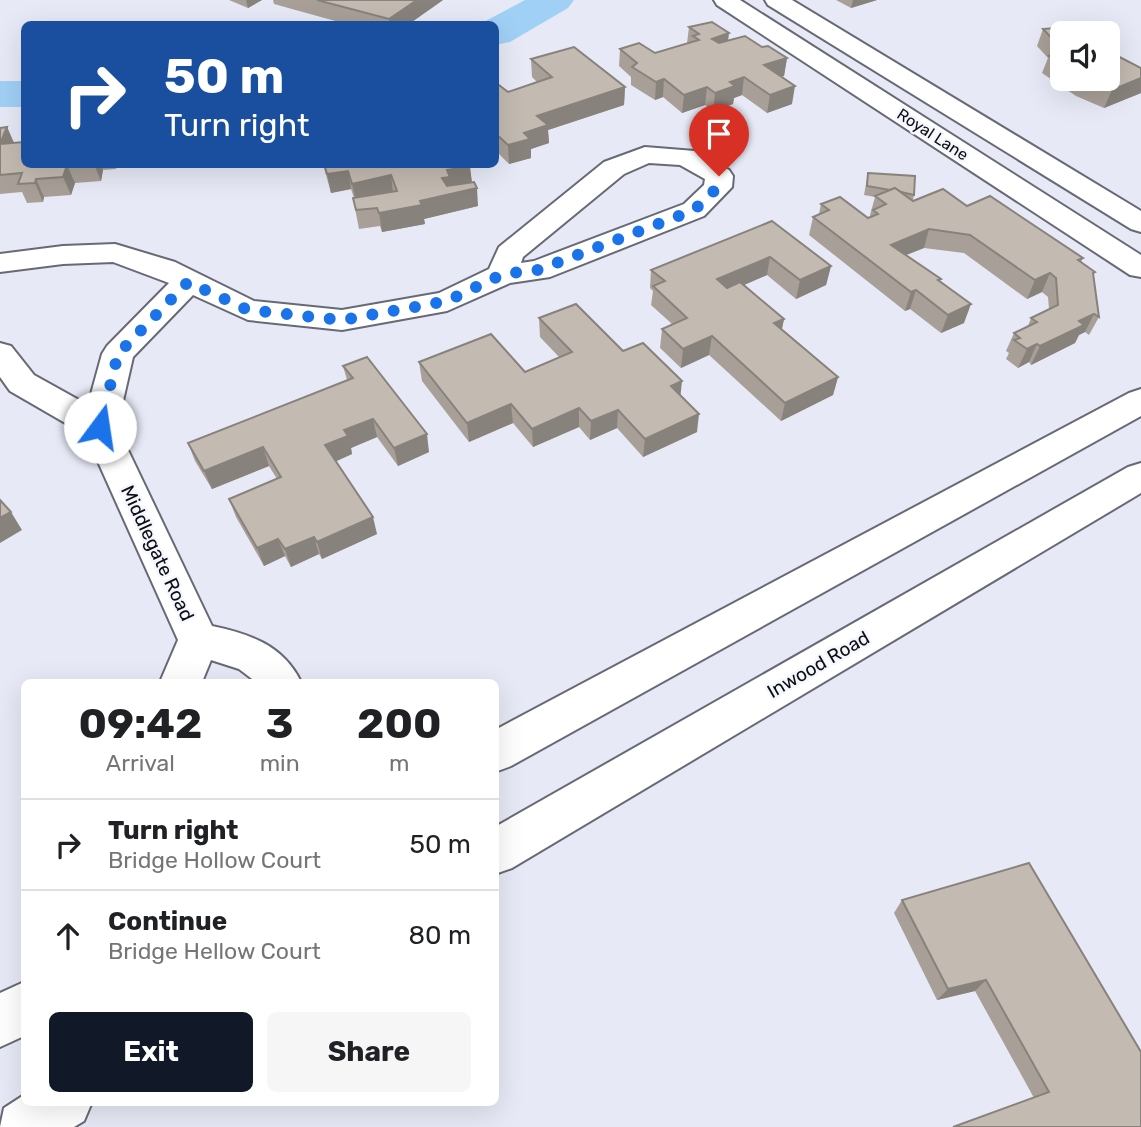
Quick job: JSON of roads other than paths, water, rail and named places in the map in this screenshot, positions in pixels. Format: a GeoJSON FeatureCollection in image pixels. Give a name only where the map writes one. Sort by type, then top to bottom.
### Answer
{"type":"FeatureCollection","features":[{"type":"Feature","properties":{"kind":"main road","name":"Royal Lane"},"geometry":{"type":"LineString","coordinates":[[725,0],[1141,268]]}},
{"type":"Feature","properties":{"kind":"main road","name":"Royal Lane"},"geometry":{"type":"LineString","coordinates":[[776,0],[1141,223]]}},
{"type":"Feature","properties":{"kind":"main road"},"geometry":{"type":"LineString","coordinates":[[867,92],[907,79]]}},
{"type":"Feature","properties":{"kind":"main road"},"geometry":{"type":"LineString","coordinates":[[1,264],[63,255],[115,253],[164,269],[248,310],[342,320],[447,301],[503,274],[538,270],[694,210],[718,187],[719,176],[686,157],[645,155],[614,168],[509,253],[503,274]]}},
{"type":"Feature","properties":{"kind":"main road"},"geometry":{"type":"LineString","coordinates":[[0,354],[22,383],[100,427],[118,354],[188,282]]}},
{"type":"Feature","properties":{"kind":"main road"},"geometry":{"type":"LineString","coordinates":[[499,750],[1141,401]]}},
{"type":"Feature","properties":{"kind":"main road","name":"Middlegate Road"},"geometry":{"type":"LineString","coordinates":[[100,427],[198,640],[180,679]]}},
{"type":"Feature","properties":{"kind":"main road","name":"Inwood Road"},"geometry":{"type":"LineString","coordinates":[[499,850],[1141,477]]}},
{"type":"Feature","properties":{"kind":"main road","name":"Middlegate Road"},"geometry":{"type":"LineString","coordinates":[[198,640],[246,650],[271,669],[277,679]]}},
{"type":"Feature","properties":{"kind":"main road"},"geometry":{"type":"LineString","coordinates":[[0,1021],[21,1010]]}},
{"type":"Feature","properties":{"kind":"main road"},"geometry":{"type":"LineString","coordinates":[[23,1127],[58,1106]]}},
{"type":"Feature","properties":{"kind":"waterway"},"geometry":{"type":"LineString","coordinates":[[499,31],[554,0]]}},
{"type":"Feature","properties":{"kind":"waterway"},"geometry":{"type":"LineString","coordinates":[[0,94],[21,94]]}}]}
